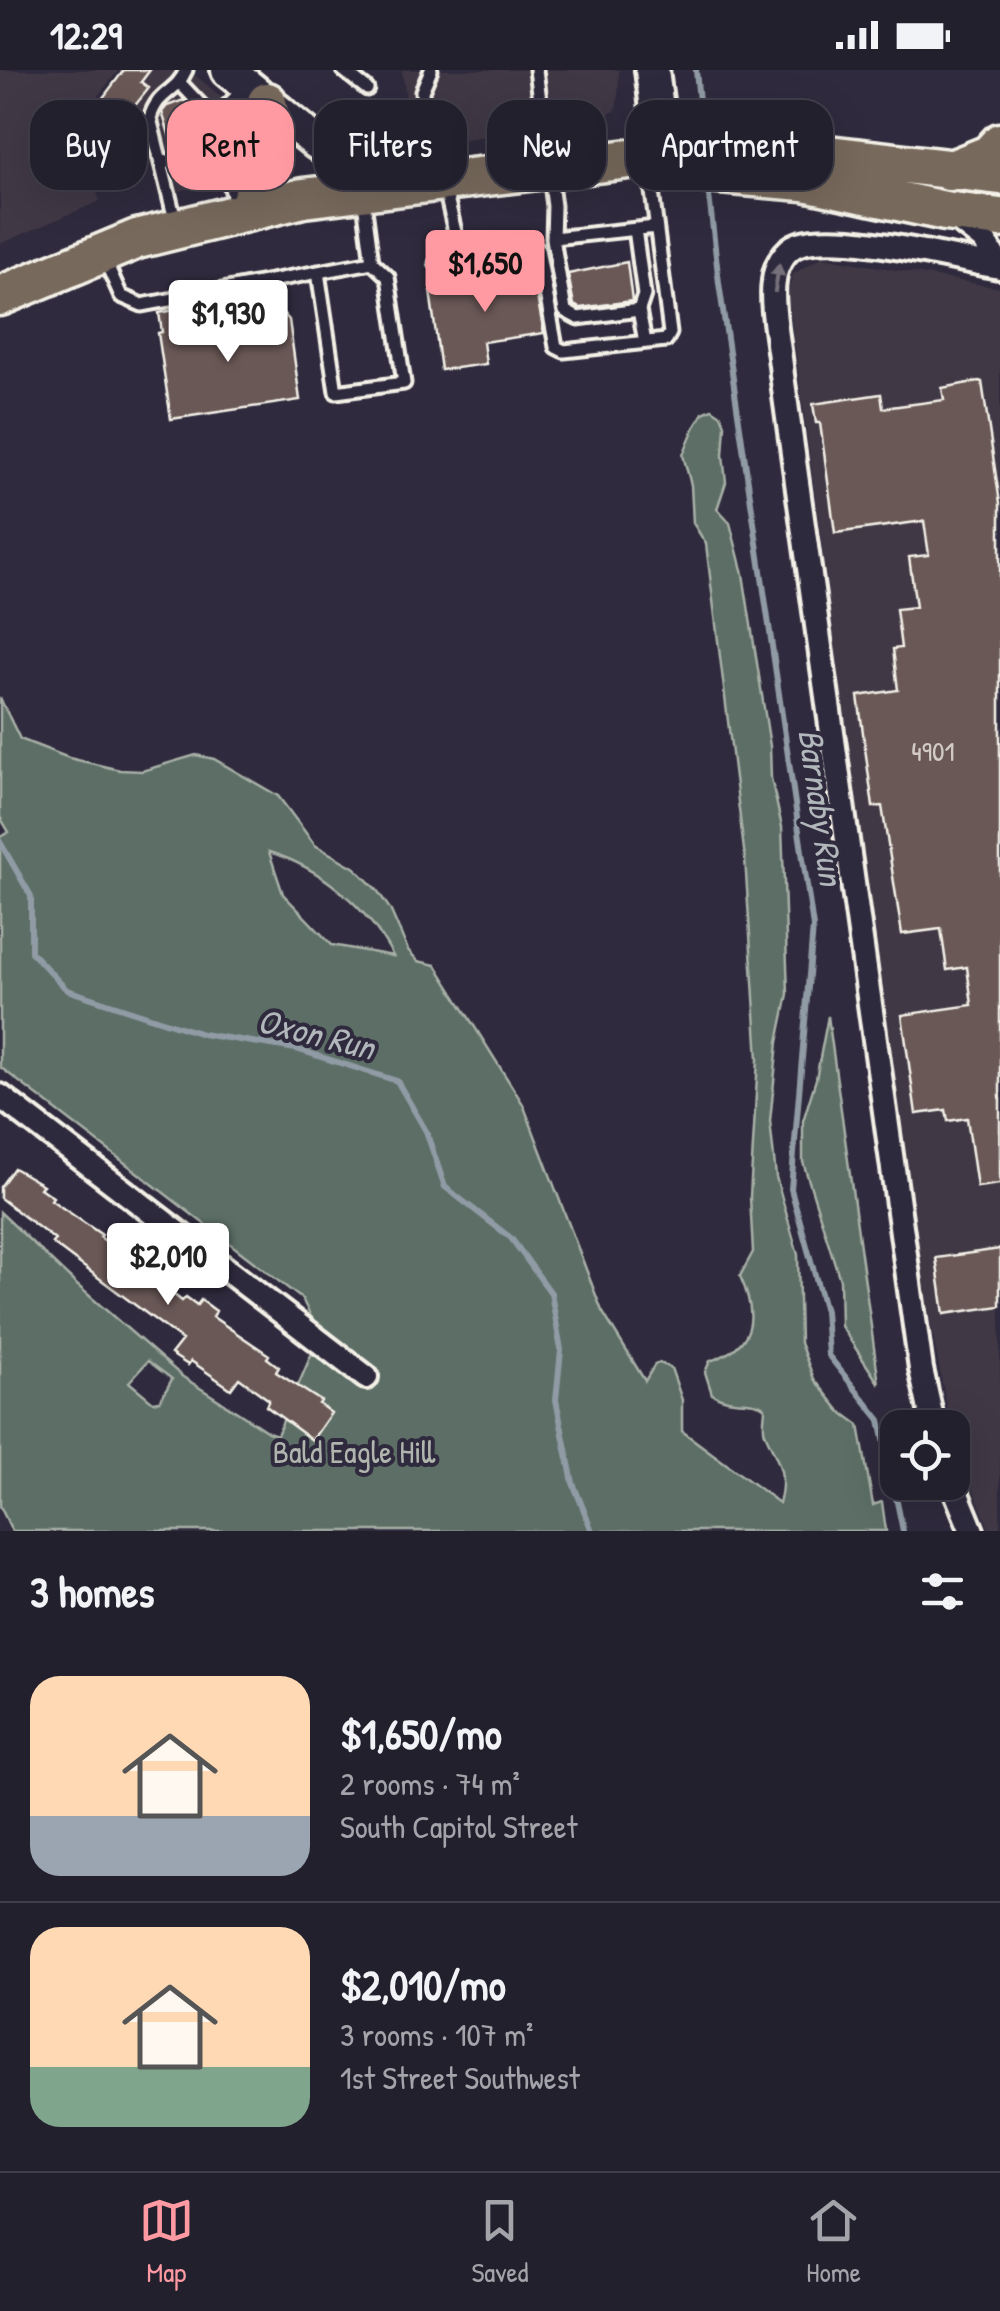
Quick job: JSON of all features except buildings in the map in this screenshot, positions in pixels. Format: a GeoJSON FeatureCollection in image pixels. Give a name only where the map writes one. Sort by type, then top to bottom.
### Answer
{"type":"FeatureCollection","features":[{"type":"Feature","properties":{"kind":"main road"},"geometry":{"type":"LineString","coordinates":[[242,211],[266,168],[272,141],[247,86]]}},
{"type":"Feature","properties":{"kind":"main road"},"geometry":{"type":"LineString","coordinates":[[946,172],[988,154],[1000,144]]}},
{"type":"Feature","properties":{"kind":"main road"},"geometry":{"type":"LineString","coordinates":[[833,165],[1000,175]]}},
{"type":"Feature","properties":{"kind":"main road"},"geometry":{"type":"LineString","coordinates":[[833,187],[1000,218]]}},
{"type":"Feature","properties":{"kind":"main road"},"geometry":{"type":"LineString","coordinates":[[0,296],[137,239],[242,211],[366,190]]}},
{"type":"Feature","properties":{"kind":"street"},"geometry":{"type":"LineString","coordinates":[[652,70],[658,100]]}},
{"type":"Feature","properties":{"kind":"street"},"geometry":{"type":"LineString","coordinates":[[247,86],[314,140]]}},
{"type":"Feature","properties":{"kind":"street"},"geometry":{"type":"LineString","coordinates":[[946,211],[984,240],[1000,268]]}},
{"type":"Feature","properties":{"kind":"street"},"geometry":{"type":"LineString","coordinates":[[930,1410],[921,1369],[782,375],[773,282],[780,260],[798,244],[827,241],[1000,268]]}},
{"type":"Feature","properties":{"kind":"street"},"geometry":{"type":"LineString","coordinates":[[0,1096],[366,1376]]}},
{"type":"Feature","properties":{"kind":"street"},"geometry":{"type":"LineString","coordinates":[[959,1500],[972,1531]]}},
{"type":"Feature","properties":{"kind":"lane"},"geometry":{"type":"LineString","coordinates":[[177,228],[150,118],[155,101],[180,83],[186,70]]}},
{"type":"Feature","properties":{"kind":"lane"},"geometry":{"type":"LineString","coordinates":[[343,70],[367,89]]}},
{"type":"Feature","properties":{"kind":"lane"},"geometry":{"type":"LineString","coordinates":[[422,100],[431,70]]}},
{"type":"Feature","properties":{"kind":"lane"},"geometry":{"type":"LineString","coordinates":[[536,70],[539,100]]}},
{"type":"Feature","properties":{"kind":"lane"},"geometry":{"type":"LineString","coordinates":[[180,83],[196,100]]}},
{"type":"Feature","properties":{"kind":"lane"},"geometry":{"type":"LineString","coordinates":[[155,136],[167,133]]}},
{"type":"Feature","properties":{"kind":"lane"},"geometry":{"type":"LineString","coordinates":[[162,163],[167,162]]}},
{"type":"Feature","properties":{"kind":"lane"},"geometry":{"type":"LineString","coordinates":[[235,190],[242,211]]}},
{"type":"Feature","properties":{"kind":"lane"},"geometry":{"type":"LineString","coordinates":[[318,272],[336,392],[404,383],[388,277],[372,262],[372,190]]}},
{"type":"Feature","properties":{"kind":"lane"},"geometry":{"type":"LineString","coordinates":[[445,190],[458,246],[466,258]]}},
{"type":"Feature","properties":{"kind":"lane"},"geometry":{"type":"LineString","coordinates":[[551,190],[553,238],[564,310],[578,318],[639,310]]}},
{"type":"Feature","properties":{"kind":"lane"},"geometry":{"type":"LineString","coordinates":[[436,263],[538,249],[556,347],[564,351],[666,340],[670,334],[656,227],[663,190]]}},
{"type":"Feature","properties":{"kind":"lane"},"geometry":{"type":"LineString","coordinates":[[553,238],[656,227]]}},
{"type":"Feature","properties":{"kind":"lane"},"geometry":{"type":"LineString","coordinates":[[635,229],[644,295],[639,310],[645,342]]}},
{"type":"Feature","properties":{"kind":"lane"},"geometry":{"type":"LineString","coordinates":[[102,254],[121,296],[142,305],[372,262]]}},
{"type":"Feature","properties":{"kind":"shaded area"},"geometry":{"type":"Polygon","coordinates":[[[0,70],[119,70],[95,100],[30,100],[30,190],[96,190],[100,201],[0,244],[0,70]]]}},
{"type":"Feature","properties":{"kind":"shaded area"},"geometry":{"type":"Polygon","coordinates":[[[124,70],[189,70],[225,100],[167,100],[167,190],[183,190],[162,197],[147,161],[147,100],[101,100],[124,70]]]}},
{"type":"Feature","properties":{"kind":"shaded area"},"geometry":{"type":"Polygon","coordinates":[[[402,70],[619,70],[615,111],[606,115],[606,100],[487,100],[487,136],[467,139],[467,100],[406,100],[402,70]]]}},
{"type":"Feature","properties":{"kind":"shaded area"},"geometry":{"type":"Polygon","coordinates":[[[822,257],[1000,288],[1000,1531],[990,1531],[970,1481],[970,1410],[947,1410],[917,1253],[788,295],[793,274],[822,257]]]}},
{"type":"Feature","properties":{"kind":"green space","name":"Bald Eagle Hill"},"geometry":{"type":"Polygon","coordinates":[[[712,409],[721,415],[725,425],[726,482],[717,509],[730,523],[743,574],[770,746],[771,778],[782,827],[788,994],[778,1042],[770,1121],[776,1177],[798,1255],[800,1343],[814,1379],[840,1411],[859,1425],[873,1505],[882,1502],[886,1531],[12,1531],[0,1506],[0,1212],[183,1377],[268,1432],[277,1435],[320,1334],[302,1299],[0,1067],[0,837],[9,832],[0,817],[0,698],[20,739],[69,758],[142,771],[196,755],[214,759],[278,796],[315,845],[355,868],[377,890],[408,950],[418,961],[436,965],[523,1104],[602,1311],[645,1381],[655,1364],[671,1368],[682,1400],[682,1431],[779,1503],[781,1473],[764,1430],[765,1408],[712,1394],[705,1372],[710,1361],[737,1347],[751,1317],[740,1276],[753,1252],[750,1197],[758,1059],[745,858],[706,544],[693,523],[691,485],[683,455],[703,413],[712,409]],[[269,852],[283,894],[332,945],[393,956],[371,922],[342,892],[307,868],[269,852]],[[148,1361],[129,1382],[153,1402],[160,1401],[172,1379],[148,1361]]]}},
{"type":"Feature","properties":{"kind":"green space"},"geometry":{"type":"Polygon","coordinates":[[[828,1016],[879,1384],[841,1326],[840,1280],[803,1162],[803,1121],[828,1016]]]}},
{"type":"Feature","properties":{"kind":"waterway","name":"Barnaby Run"},"geometry":{"type":"LineString","coordinates":[[696,70],[699,100]]}},
{"type":"Feature","properties":{"kind":"waterway","name":"Barnaby Run"},"geometry":{"type":"LineString","coordinates":[[708,190],[813,927],[791,1189],[825,1311],[828,1355],[880,1420],[903,1531]]}},
{"type":"Feature","properties":{"kind":"waterway","name":"Oxon Run"},"geometry":{"type":"LineString","coordinates":[[0,842],[31,896],[31,952],[67,990],[202,1034],[296,1049],[397,1081],[426,1131],[445,1187],[511,1238],[551,1293],[561,1350],[556,1400],[573,1483],[592,1531]]}}]}
